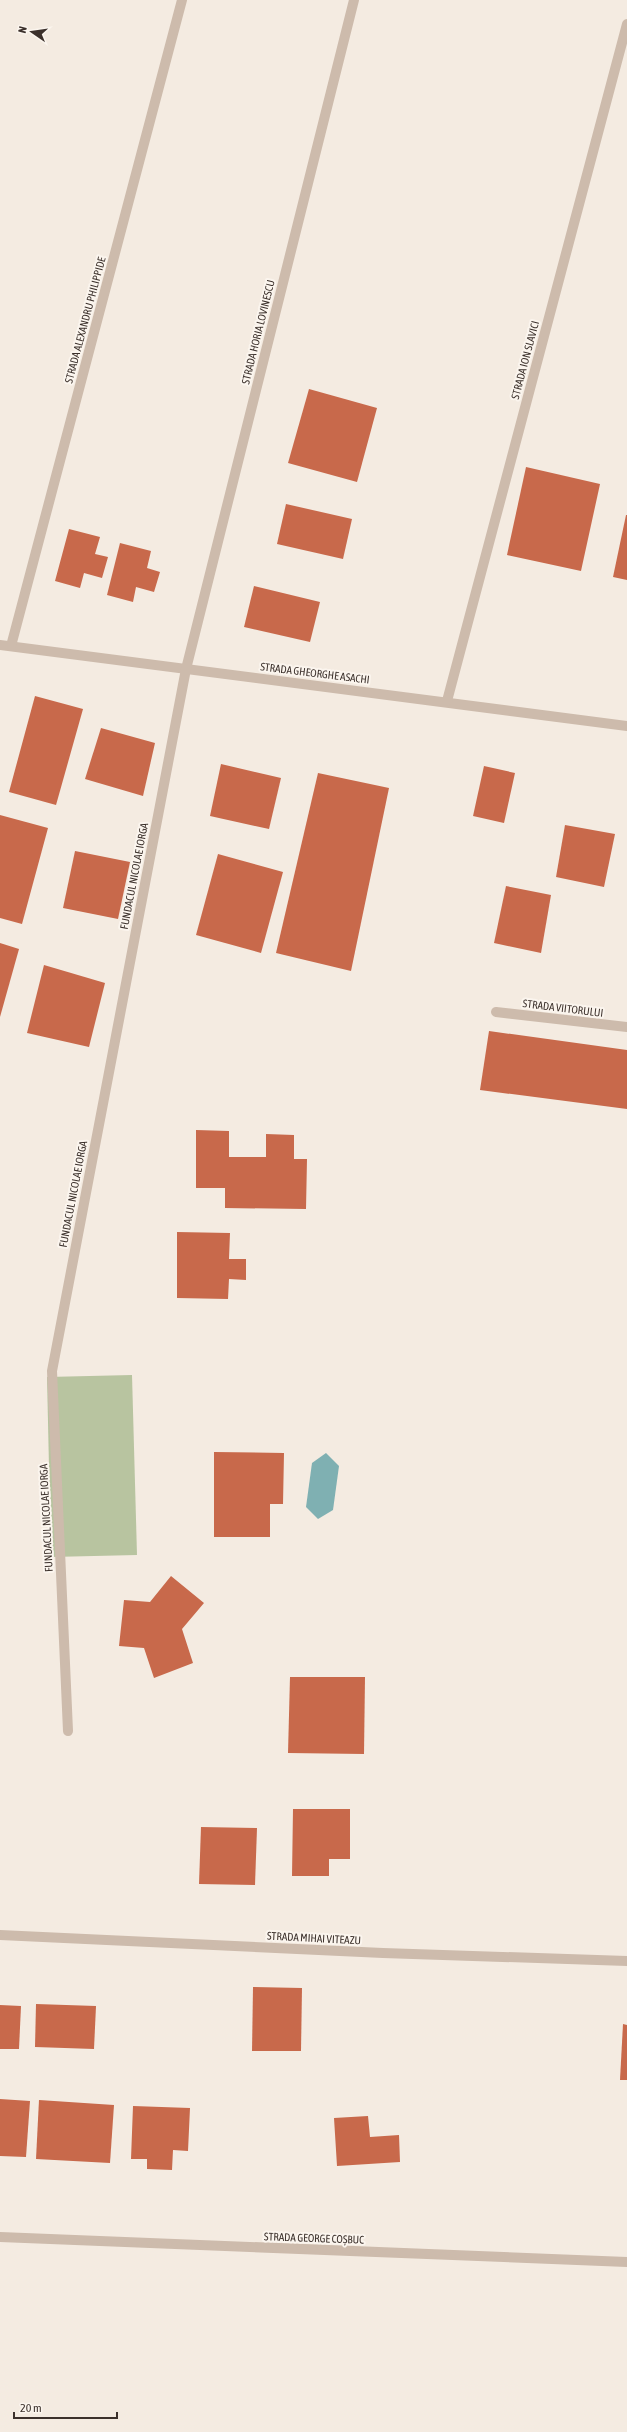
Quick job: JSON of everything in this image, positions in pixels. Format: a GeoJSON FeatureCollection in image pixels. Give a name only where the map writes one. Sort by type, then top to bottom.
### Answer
{"type":"FeatureCollection","features":[{"type":"Feature","properties":{"kind":"street","name":"STRADA ALEXANDRU PHILIPPIDE"},"geometry":{"type":"LineString","coordinates":[[11,646],[182,0]]}},
{"type":"Feature","properties":{"kind":"street","name":"STRADA HORIA LOVINESCU"},"geometry":{"type":"LineString","coordinates":[[186,669],[354,0]]}},
{"type":"Feature","properties":{"kind":"street","name":"STRADA ION SLAVICI"},"geometry":{"type":"LineString","coordinates":[[446,701],[627,24]]}},
{"type":"Feature","properties":{"kind":"street","name":"STRADA GHEORGHE ASACHI"},"geometry":{"type":"LineString","coordinates":[[0,645],[446,701],[627,726]]}},
{"type":"Feature","properties":{"kind":"street","name":"FUNDACUL NICOLAE IORGA"},"geometry":{"type":"LineString","coordinates":[[68,1730],[52,1371],[186,669]]}},
{"type":"Feature","properties":{"kind":"street","name":"STRADA VIITORULUI"},"geometry":{"type":"LineString","coordinates":[[496,1012],[627,1027]]}},
{"type":"Feature","properties":{"kind":"street","name":"STRADA MIHAI VITEAZU"},"geometry":{"type":"LineString","coordinates":[[0,1935],[627,1962]]}},
{"type":"Feature","properties":{"kind":"street","name":"STRADA GEORGE COȘBUC"},"geometry":{"type":"LineString","coordinates":[[0,2238],[627,2262]]}},
{"type":"Feature","properties":{"kind":"green space"},"geometry":{"type":"Polygon","coordinates":[[[132,1375],[137,1555],[51,1557],[47,1377],[132,1375]]]}},
{"type":"Feature","properties":{"kind":"water"},"geometry":{"type":"Polygon","coordinates":[[[326,1453],[339,1466],[333,1510],[318,1519],[306,1507],[312,1463],[326,1453]]]}},
{"type":"Feature","properties":{"kind":"building"},"geometry":{"type":"Polygon","coordinates":[[[309,389],[377,408],[357,482],[288,463],[309,389]]]}},
{"type":"Feature","properties":{"kind":"building"},"geometry":{"type":"Polygon","coordinates":[[[526,467],[600,484],[581,571],[507,555],[526,467]]]}},
{"type":"Feature","properties":{"kind":"building"},"geometry":{"type":"Polygon","coordinates":[[[286,504],[352,519],[343,559],[277,544],[286,504]]]}},
{"type":"Feature","properties":{"kind":"building"},"geometry":{"type":"Polygon","coordinates":[[[627,515],[627,580],[613,577],[627,515]]]}},
{"type":"Feature","properties":{"kind":"building"},"geometry":{"type":"Polygon","coordinates":[[[69,529],[100,537],[95,554],[108,557],[102,578],[84,573],[80,588],[55,581],[69,529]]]}},
{"type":"Feature","properties":{"kind":"building"},"geometry":{"type":"Polygon","coordinates":[[[120,543],[151,551],[147,568],[160,572],[154,592],[136,587],[133,602],[107,595],[120,543]]]}},
{"type":"Feature","properties":{"kind":"building"},"geometry":{"type":"Polygon","coordinates":[[[254,586],[320,602],[310,642],[244,627],[254,586]]]}},
{"type":"Feature","properties":{"kind":"building"},"geometry":{"type":"Polygon","coordinates":[[[35,696],[83,709],[56,805],[9,792],[35,696]]]}},
{"type":"Feature","properties":{"kind":"building"},"geometry":{"type":"Polygon","coordinates":[[[101,728],[155,743],[143,796],[85,779],[101,728]]]}},
{"type":"Feature","properties":{"kind":"building"},"geometry":{"type":"Polygon","coordinates":[[[221,764],[281,778],[269,829],[210,816],[221,764]]]}},
{"type":"Feature","properties":{"kind":"building"},"geometry":{"type":"Polygon","coordinates":[[[484,766],[515,773],[504,823],[473,816],[484,766]]]}},
{"type":"Feature","properties":{"kind":"building"},"geometry":{"type":"Polygon","coordinates":[[[318,773],[389,788],[351,971],[276,953],[318,773]]]}},
{"type":"Feature","properties":{"kind":"building"},"geometry":{"type":"Polygon","coordinates":[[[0,815],[48,828],[22,924],[0,918],[0,815]]]}},
{"type":"Feature","properties":{"kind":"building"},"geometry":{"type":"Polygon","coordinates":[[[565,825],[615,834],[604,887],[556,877],[565,825]]]}},
{"type":"Feature","properties":{"kind":"building"},"geometry":{"type":"Polygon","coordinates":[[[75,851],[130,862],[118,919],[63,908],[75,851]]]}},
{"type":"Feature","properties":{"kind":"building"},"geometry":{"type":"Polygon","coordinates":[[[218,854],[283,872],[261,953],[196,935],[218,854]]]}},
{"type":"Feature","properties":{"kind":"building"},"geometry":{"type":"Polygon","coordinates":[[[506,886],[551,895],[541,953],[494,943],[506,886]]]}},
{"type":"Feature","properties":{"kind":"building"},"geometry":{"type":"Polygon","coordinates":[[[0,943],[19,949],[0,1017],[0,943]]]}},
{"type":"Feature","properties":{"kind":"building"},"geometry":{"type":"Polygon","coordinates":[[[44,965],[105,983],[89,1047],[27,1033],[44,965]]]}},
{"type":"Feature","properties":{"kind":"building"},"geometry":{"type":"Polygon","coordinates":[[[489,1031],[627,1050],[627,1109],[480,1090],[489,1031]]]}},
{"type":"Feature","properties":{"kind":"building"},"geometry":{"type":"Polygon","coordinates":[[[196,1130],[229,1131],[229,1157],[266,1157],[266,1134],[294,1135],[294,1159],[307,1159],[306,1209],[225,1208],[225,1188],[196,1188],[196,1130]]]}},
{"type":"Feature","properties":{"kind":"building"},"geometry":{"type":"Polygon","coordinates":[[[177,1232],[230,1233],[229,1259],[246,1259],[246,1280],[229,1279],[228,1299],[177,1298],[177,1232]]]}},
{"type":"Feature","properties":{"kind":"building"},"geometry":{"type":"Polygon","coordinates":[[[214,1452],[284,1453],[283,1504],[270,1504],[270,1537],[214,1537],[214,1452]]]}},
{"type":"Feature","properties":{"kind":"building"},"geometry":{"type":"Polygon","coordinates":[[[171,1576],[204,1603],[182,1629],[193,1663],[154,1678],[144,1648],[119,1646],[124,1600],[150,1602],[171,1576]]]}},
{"type":"Feature","properties":{"kind":"building"},"geometry":{"type":"Polygon","coordinates":[[[290,1677],[365,1677],[364,1754],[288,1753],[290,1677]]]}},
{"type":"Feature","properties":{"kind":"building"},"geometry":{"type":"Polygon","coordinates":[[[293,1809],[350,1809],[350,1859],[329,1859],[329,1876],[292,1876],[293,1809]]]}},
{"type":"Feature","properties":{"kind":"building"},"geometry":{"type":"Polygon","coordinates":[[[201,1827],[257,1828],[255,1885],[199,1884],[201,1827]]]}},
{"type":"Feature","properties":{"kind":"building"},"geometry":{"type":"Polygon","coordinates":[[[253,1987],[302,1988],[301,2051],[252,2051],[253,1987]]]}},
{"type":"Feature","properties":{"kind":"building"},"geometry":{"type":"Polygon","coordinates":[[[36,2004],[96,2006],[94,2049],[35,2047],[36,2004]]]}},
{"type":"Feature","properties":{"kind":"building"},"geometry":{"type":"Polygon","coordinates":[[[0,2005],[21,2006],[19,2049],[0,2049],[0,2005]]]}},
{"type":"Feature","properties":{"kind":"building"},"geometry":{"type":"Polygon","coordinates":[[[623,2024],[627,2025],[627,2080],[620,2080],[623,2024]]]}},
{"type":"Feature","properties":{"kind":"building"},"geometry":{"type":"Polygon","coordinates":[[[0,2099],[30,2101],[26,2157],[0,2156],[0,2099]]]}},
{"type":"Feature","properties":{"kind":"building"},"geometry":{"type":"Polygon","coordinates":[[[39,2100],[114,2105],[110,2163],[36,2159],[39,2100]]]}},
{"type":"Feature","properties":{"kind":"building"},"geometry":{"type":"Polygon","coordinates":[[[133,2106],[190,2108],[188,2151],[173,2150],[172,2170],[147,2169],[147,2159],[131,2159],[133,2106]]]}},
{"type":"Feature","properties":{"kind":"building"},"geometry":{"type":"Polygon","coordinates":[[[368,2116],[370,2137],[399,2135],[400,2162],[337,2166],[334,2118],[368,2116]]]}}]}
